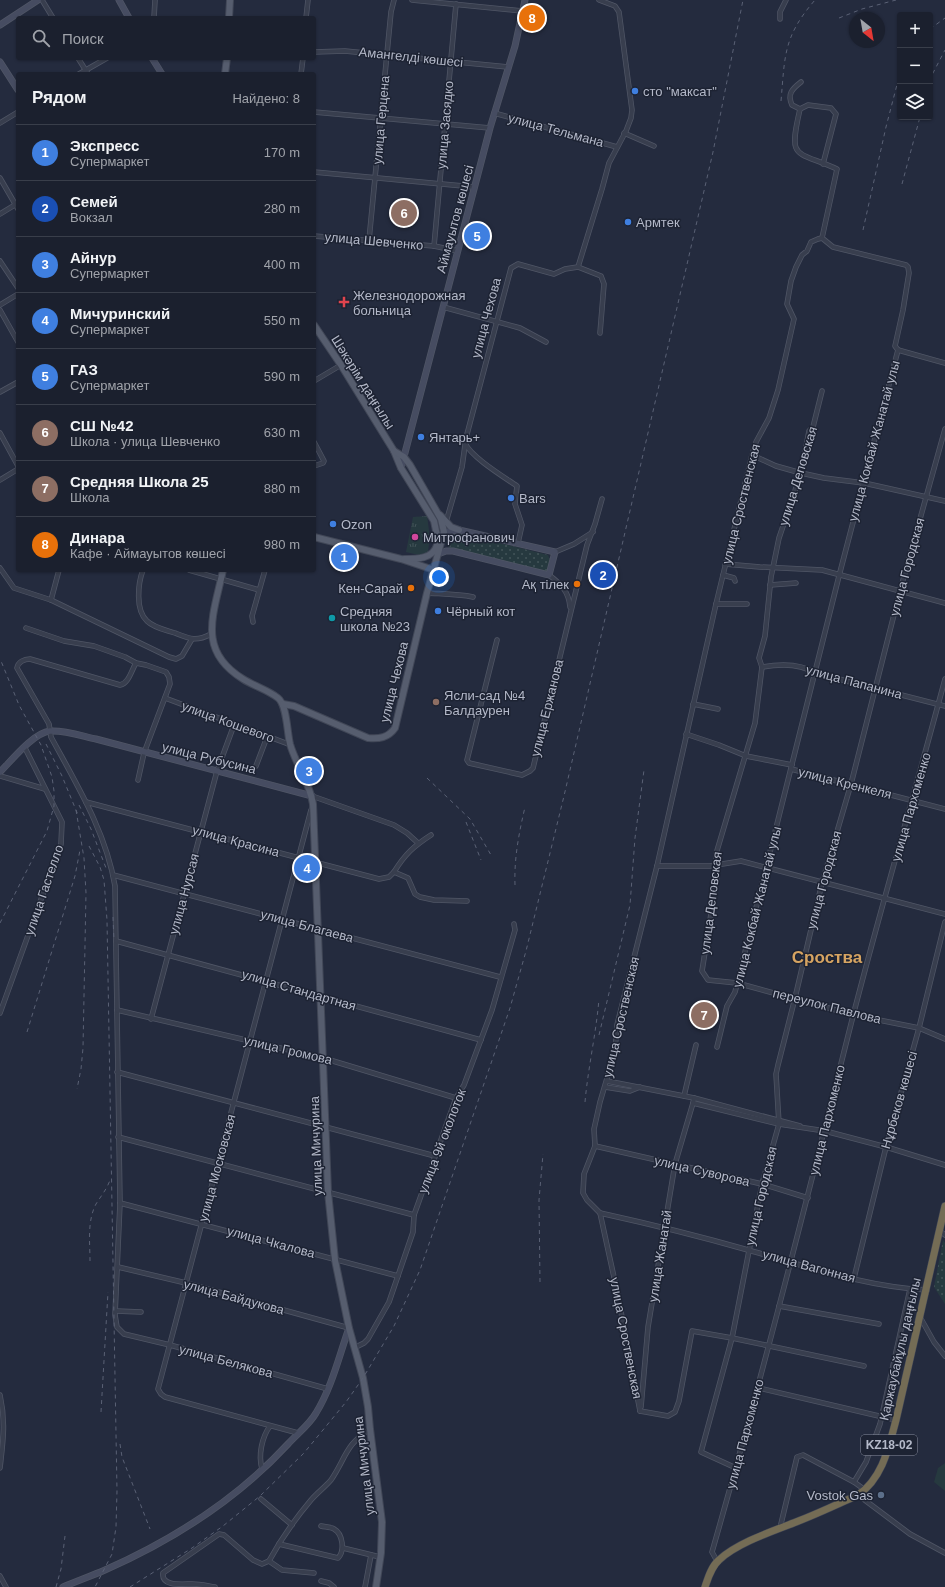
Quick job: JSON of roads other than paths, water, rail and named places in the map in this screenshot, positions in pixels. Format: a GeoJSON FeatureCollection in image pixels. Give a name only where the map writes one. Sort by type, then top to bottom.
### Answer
{"type":"FeatureCollection","features":[{"type":"Feature","properties":{"kind":"highway","name":"Қаржаубайұлы даңғылы"},"geometry":{"type":"LineString","coordinates":[[705,1587],[717,1561],[728,1552],[862,1493],[874,1480],[889,1447],[896,1420],[920,1317],[942,1233],[945,1206]]}},
{"type":"Feature","properties":{"kind":"main road"},"geometry":{"type":"LineString","coordinates":[[229,16],[230,0]]}},
{"type":"Feature","properties":{"kind":"main road"},"geometry":{"type":"LineString","coordinates":[[225,72],[227,60]]}},
{"type":"Feature","properties":{"kind":"main road","name":"Шәкәрім даңғылы"},"geometry":{"type":"LineString","coordinates":[[316,328],[341,365],[394,451],[401,468],[434,521],[439,542]]}},
{"type":"Feature","properties":{"kind":"main road","name":"Шәкәрім даңғылы"},"geometry":{"type":"LineString","coordinates":[[394,451],[404,457],[410,465],[441,519],[444,532]]}},
{"type":"Feature","properties":{"kind":"main road"},"geometry":{"type":"LineString","coordinates":[[436,511],[451,527],[458,530]]}},
{"type":"Feature","properties":{"kind":"main road","name":"улица Чехова"},"geometry":{"type":"LineString","coordinates":[[283,704],[294,706],[368,738],[378,739],[392,733],[395,728],[427,593],[438,554],[439,542],[444,532]]}},
{"type":"Feature","properties":{"kind":"main road"},"geometry":{"type":"LineString","coordinates":[[316,538],[401,559],[434,570]]}},
{"type":"Feature","properties":{"kind":"main road"},"geometry":{"type":"LineString","coordinates":[[401,559],[422,558],[431,554],[439,542]]}},
{"type":"Feature","properties":{"kind":"main road"},"geometry":{"type":"LineString","coordinates":[[223,572],[211,634],[214,646],[227,666],[242,679],[278,698],[283,704]]}},
{"type":"Feature","properties":{"kind":"main road","name":"улица Мичурина"},"geometry":{"type":"LineString","coordinates":[[283,704],[291,745],[312,796],[313,804],[328,1192],[336,1260],[349,1328],[363,1378],[368,1407],[382,1522],[380,1557],[376,1587]]}},
{"type":"Feature","properties":{"kind":"street"},"geometry":{"type":"LineString","coordinates":[[0,24],[38,0]]}},
{"type":"Feature","properties":{"kind":"street"},"geometry":{"type":"LineString","coordinates":[[42,0],[52,16]]}},
{"type":"Feature","properties":{"kind":"street"},"geometry":{"type":"LineString","coordinates":[[119,0],[128,16]]}},
{"type":"Feature","properties":{"kind":"street"},"geometry":{"type":"LineString","coordinates":[[154,16],[155,0]]}},
{"type":"Feature","properties":{"kind":"street"},"geometry":{"type":"LineString","coordinates":[[306,16],[308,0]]}},
{"type":"Feature","properties":{"kind":"street","name":"улица Герцена"},"geometry":{"type":"LineString","coordinates":[[369,240],[391,12],[394,0]]}},
{"type":"Feature","properties":{"kind":"street"},"geometry":{"type":"LineString","coordinates":[[412,0],[522,11]]}},
{"type":"Feature","properties":{"kind":"street","name":"Аймауытов көшесі"},"geometry":{"type":"LineString","coordinates":[[401,468],[474,187],[508,67],[525,0]]}},
{"type":"Feature","properties":{"kind":"street"},"geometry":{"type":"LineString","coordinates":[[599,0],[615,6],[619,12],[632,110],[631,118],[624,134],[608,163],[602,189],[578,267],[601,276],[604,280],[600,333]]}},
{"type":"Feature","properties":{"kind":"street"},"geometry":{"type":"LineString","coordinates":[[780,19],[780,12],[786,0]]}},
{"type":"Feature","properties":{"kind":"street","name":"улица Засядко"},"geometry":{"type":"LineString","coordinates":[[434,246],[456,4]]}},
{"type":"Feature","properties":{"kind":"street","name":"Амангелді көшесі"},"geometry":{"type":"LineString","coordinates":[[316,52],[345,51],[508,67]]}},
{"type":"Feature","properties":{"kind":"street"},"geometry":{"type":"LineString","coordinates":[[79,60],[87,72],[104,60]]}},
{"type":"Feature","properties":{"kind":"street"},"geometry":{"type":"LineString","coordinates":[[153,60],[161,72]]}},
{"type":"Feature","properties":{"kind":"street"},"geometry":{"type":"LineString","coordinates":[[301,72],[302,60]]}},
{"type":"Feature","properties":{"kind":"street"},"geometry":{"type":"LineString","coordinates":[[1,66],[16,87]]}},
{"type":"Feature","properties":{"kind":"street"},"geometry":{"type":"LineString","coordinates":[[800,109],[792,104],[790,95],[793,88],[801,82]]}},
{"type":"Feature","properties":{"kind":"street"},"geometry":{"type":"LineString","coordinates":[[822,238],[837,169],[823,164],[801,154],[794,146],[794,137],[800,109],[803,106],[811,105],[831,108],[836,114],[823,164]]}},
{"type":"Feature","properties":{"kind":"street","name":"улица Тельмана"},"geometry":{"type":"LineString","coordinates":[[316,112],[490,128]]}},
{"type":"Feature","properties":{"kind":"street"},"geometry":{"type":"LineString","coordinates":[[0,123],[16,113]]}},
{"type":"Feature","properties":{"kind":"street","name":"улица Тельмана"},"geometry":{"type":"LineString","coordinates":[[494,113],[617,147]]}},
{"type":"Feature","properties":{"kind":"street"},"geometry":{"type":"LineString","coordinates":[[624,134],[654,146]]}},
{"type":"Feature","properties":{"kind":"street"},"geometry":{"type":"LineString","coordinates":[[316,172],[474,187]]}},
{"type":"Feature","properties":{"kind":"street"},"geometry":{"type":"LineString","coordinates":[[0,178],[16,202]]}},
{"type":"Feature","properties":{"kind":"street"},"geometry":{"type":"LineString","coordinates":[[0,214],[16,205]]}},
{"type":"Feature","properties":{"kind":"street","name":"улица Шевченко"},"geometry":{"type":"LineString","coordinates":[[316,236],[434,246],[458,251]]}},
{"type":"Feature","properties":{"kind":"street","name":"улица Кокбай Жанатай улы"},"geometry":{"type":"LineString","coordinates":[[717,1047],[727,1006],[735,992],[839,576],[898,350],[895,346],[909,273],[906,265],[834,247],[822,238]]}},
{"type":"Feature","properties":{"kind":"street","name":"улица Сроственская"},"geometry":{"type":"LineString","coordinates":[[640,1411],[617,1291],[600,1213],[587,1200],[583,1192],[584,1174],[595,1146],[594,1129],[615,1051],[617,1025],[657,866],[725,564],[752,455],[756,442],[773,409],[781,376],[794,319],[788,304],[791,282],[802,255],[807,251],[811,242],[822,238]]}},
{"type":"Feature","properties":{"kind":"street"},"geometry":{"type":"LineString","coordinates":[[0,261],[16,285]]}},
{"type":"Feature","properties":{"kind":"street","name":"улица Чехова"},"geometry":{"type":"LineString","coordinates":[[444,532],[462,467],[465,442],[511,268],[518,264],[554,274],[565,269],[578,267]]}},
{"type":"Feature","properties":{"kind":"street"},"geometry":{"type":"LineString","coordinates":[[0,305],[16,295]]}},
{"type":"Feature","properties":{"kind":"street"},"geometry":{"type":"LineString","coordinates":[[443,307],[520,328],[546,342]]}},
{"type":"Feature","properties":{"kind":"street"},"geometry":{"type":"LineString","coordinates":[[0,310],[16,338]]}},
{"type":"Feature","properties":{"kind":"street"},"geometry":{"type":"LineString","coordinates":[[898,350],[945,363]]}},
{"type":"Feature","properties":{"kind":"street"},"geometry":{"type":"LineString","coordinates":[[316,380],[341,365]]}},
{"type":"Feature","properties":{"kind":"street"},"geometry":{"type":"LineString","coordinates":[[0,392],[16,383]]}},
{"type":"Feature","properties":{"kind":"street","name":"улица Деповская"},"geometry":{"type":"LineString","coordinates":[[708,980],[702,971],[717,865],[716,854],[755,722],[762,667],[759,658],[765,636],[770,585],[779,538],[800,473],[809,431],[813,427],[822,391]]}},
{"type":"Feature","properties":{"kind":"street","name":"улица Городская"},"geometry":{"type":"LineString","coordinates":[[736,1468],[701,1452],[732,1338],[762,1184],[779,1122],[776,1074],[822,883],[851,784],[900,591],[945,429]]}},
{"type":"Feature","properties":{"kind":"street"},"geometry":{"type":"LineString","coordinates":[[0,433],[16,462]]}},
{"type":"Feature","properties":{"kind":"street"},"geometry":{"type":"LineString","coordinates":[[465,442],[479,458],[517,486],[515,504],[522,525],[518,543]]}},
{"type":"Feature","properties":{"kind":"street"},"geometry":{"type":"LineString","coordinates":[[316,446],[324,460],[323,463],[316,465]]}},
{"type":"Feature","properties":{"kind":"street"},"geometry":{"type":"LineString","coordinates":[[752,455],[776,466],[800,473],[824,478],[864,483],[945,501]]}},
{"type":"Feature","properties":{"kind":"street"},"geometry":{"type":"LineString","coordinates":[[0,480],[16,470]]}},
{"type":"Feature","properties":{"kind":"street"},"geometry":{"type":"LineString","coordinates":[[571,611],[587,545],[593,531],[602,499]]}},
{"type":"Feature","properties":{"kind":"street"},"geometry":{"type":"LineString","coordinates":[[444,532],[458,530],[555,552],[574,544],[593,531]]}},
{"type":"Feature","properties":{"kind":"street"},"geometry":{"type":"LineString","coordinates":[[439,542],[453,551]]}},
{"type":"Feature","properties":{"kind":"street"},"geometry":{"type":"LineString","coordinates":[[438,554],[446,551],[453,551],[550,575],[563,587],[567,593],[571,611]]}},
{"type":"Feature","properties":{"kind":"street"},"geometry":{"type":"LineString","coordinates":[[550,575],[555,552]]}},
{"type":"Feature","properties":{"kind":"street"},"geometry":{"type":"LineString","coordinates":[[725,564],[822,570],[839,576],[945,602]]}},
{"type":"Feature","properties":{"kind":"street"},"geometry":{"type":"LineString","coordinates":[[0,568],[14,588],[51,600],[176,659],[182,656],[192,640]]}},
{"type":"Feature","properties":{"kind":"street"},"geometry":{"type":"LineString","coordinates":[[51,600],[58,572]]}},
{"type":"Feature","properties":{"kind":"street"},"geometry":{"type":"LineString","coordinates":[[142,572],[139,582],[139,597],[141,613],[146,620],[154,626],[192,640],[211,634]]}},
{"type":"Feature","properties":{"kind":"street"},"geometry":{"type":"LineString","coordinates":[[195,572],[259,590]]}},
{"type":"Feature","properties":{"kind":"street"},"geometry":{"type":"LineString","coordinates":[[253,622],[252,616],[264,572]]}},
{"type":"Feature","properties":{"kind":"street","name":"улица Сроственская"},"geometry":{"type":"LineString","coordinates":[[723,575],[730,576],[734,578],[735,581]]}},
{"type":"Feature","properties":{"kind":"street"},"geometry":{"type":"LineString","coordinates":[[770,585],[776,586],[796,583]]}},
{"type":"Feature","properties":{"kind":"street"},"geometry":{"type":"LineString","coordinates":[[427,593],[454,593],[473,597]]}},
{"type":"Feature","properties":{"kind":"street"},"geometry":{"type":"LineString","coordinates":[[716,604],[747,604]]}},
{"type":"Feature","properties":{"kind":"street","name":"улица Ержанова"},"geometry":{"type":"LineString","coordinates":[[496,640],[467,760],[469,763],[522,775],[533,768],[571,611]]}},
{"type":"Feature","properties":{"kind":"street","name":"улица Кошевого"},"geometry":{"type":"LineString","coordinates":[[26,628],[64,641],[94,646],[125,657],[136,663],[166,672],[171,681],[144,753],[138,780]]}},
{"type":"Feature","properties":{"kind":"street"},"geometry":{"type":"LineString","coordinates":[[136,663],[127,681],[120,685],[35,660],[26,659],[20,662],[17,668],[45,717],[51,737],[99,828],[113,875],[115,886],[120,1203],[116,1311],[141,1312]]}},
{"type":"Feature","properties":{"kind":"street","name":"улица Папанина"},"geometry":{"type":"LineString","coordinates":[[762,667],[775,665],[809,669],[815,673],[945,706]]}},
{"type":"Feature","properties":{"kind":"street","name":"улица Пархоменко"},"geometry":{"type":"LineString","coordinates":[[717,1561],[712,1552],[759,1388],[854,1015],[945,679]]}},
{"type":"Feature","properties":{"kind":"street","name":"улица Кошевого"},"geometry":{"type":"LineString","coordinates":[[165,698],[291,745]]}},
{"type":"Feature","properties":{"kind":"street"},"geometry":{"type":"LineString","coordinates":[[693,704],[718,709]]}},
{"type":"Feature","properties":{"kind":"street","name":"улица Нурсая"},"geometry":{"type":"LineString","coordinates":[[151,1019],[200,831],[217,771],[234,725]]}},
{"type":"Feature","properties":{"kind":"street"},"geometry":{"type":"LineString","coordinates":[[0,772],[36,737],[50,731]]}},
{"type":"Feature","properties":{"kind":"street","name":"улица Рубусина"},"geometry":{"type":"LineString","coordinates":[[50,731],[70,733],[312,796],[394,825],[407,833],[418,843]]}},
{"type":"Feature","properties":{"kind":"street"},"geometry":{"type":"LineString","coordinates":[[686,734],[746,756],[792,767]]}},
{"type":"Feature","properties":{"kind":"street","name":"улица Рубусина"},"geometry":{"type":"LineString","coordinates":[[256,766],[267,737]]}},
{"type":"Feature","properties":{"kind":"street","name":"улица Гастелло"},"geometry":{"type":"LineString","coordinates":[[0,1013],[61,844],[62,822],[25,748]]}},
{"type":"Feature","properties":{"kind":"street","name":"улица Кренкеля"},"geometry":{"type":"LineString","coordinates":[[792,767],[945,809]]}},
{"type":"Feature","properties":{"kind":"street"},"geometry":{"type":"LineString","coordinates":[[0,776],[45,789]]}},
{"type":"Feature","properties":{"kind":"street","name":"улица Красина"},"geometry":{"type":"LineString","coordinates":[[86,802],[379,879],[389,877],[394,872]]}},
{"type":"Feature","properties":{"kind":"street","name":"улица Московская"},"geometry":{"type":"LineString","coordinates":[[298,1433],[164,1397],[158,1389],[313,804]]}},
{"type":"Feature","properties":{"kind":"street"},"geometry":{"type":"LineString","coordinates":[[431,835],[418,843],[405,855],[394,872],[408,878],[415,894],[420,897],[434,900],[467,901]]}},
{"type":"Feature","properties":{"kind":"street"},"geometry":{"type":"LineString","coordinates":[[657,866],[717,865],[741,861],[945,914]]}},
{"type":"Feature","properties":{"kind":"street","name":"улица Благаева"},"geometry":{"type":"LineString","coordinates":[[113,875],[500,977]]}},
{"type":"Feature","properties":{"kind":"street","name":"Нұрбеков көшесі"},"geometry":{"type":"LineString","coordinates":[[854,1278],[886,1147],[920,1028],[945,922]]}},
{"type":"Feature","properties":{"kind":"street","name":"улица 9й околоток"},"geometry":{"type":"LineString","coordinates":[[354,1348],[364,1343],[368,1339],[389,1302],[413,1232],[414,1215],[456,1098],[464,1085],[492,1010],[500,977],[515,930],[514,924]]}},
{"type":"Feature","properties":{"kind":"street","name":"улица Стандартная"},"geometry":{"type":"LineString","coordinates":[[116,941],[267,980],[321,997],[481,1040]]}},
{"type":"Feature","properties":{"kind":"street","name":"переулок Павлова"},"geometry":{"type":"LineString","coordinates":[[708,980],[737,983],[854,1015],[920,1028],[945,1039]]}},
{"type":"Feature","properties":{"kind":"street","name":"улица Громова"},"geometry":{"type":"LineString","coordinates":[[117,1010],[323,1058],[456,1098]]}},
{"type":"Feature","properties":{"kind":"street"},"geometry":{"type":"LineString","coordinates":[[684,1096],[696,1045]]}},
{"type":"Feature","properties":{"kind":"street"},"geometry":{"type":"LineString","coordinates":[[118,1072],[435,1156]]}},
{"type":"Feature","properties":{"kind":"street"},"geometry":{"type":"LineString","coordinates":[[607,1081],[684,1096],[693,1101],[779,1122],[825,1131],[886,1147],[945,1165]]}},
{"type":"Feature","properties":{"kind":"street"},"geometry":{"type":"LineString","coordinates":[[605,1087],[630,1091],[640,1087]]}},
{"type":"Feature","properties":{"kind":"street","name":"улица Жанатай"},"geometry":{"type":"LineString","coordinates":[[640,1411],[648,1327],[675,1164],[693,1101]]}},
{"type":"Feature","properties":{"kind":"street"},"geometry":{"type":"LineString","coordinates":[[118,1137],[414,1215]]}},
{"type":"Feature","properties":{"kind":"street","name":"улица Суворова"},"geometry":{"type":"LineString","coordinates":[[595,1146],[762,1184],[808,1198]]}},
{"type":"Feature","properties":{"kind":"street","name":"улица Чкалова"},"geometry":{"type":"LineString","coordinates":[[120,1203],[398,1276]]}},
{"type":"Feature","properties":{"kind":"street","name":"улица Вагонная"},"geometry":{"type":"LineString","coordinates":[[600,1213],[665,1228],[854,1278],[910,1289],[927,1290]]}},
{"type":"Feature","properties":{"kind":"street","name":"улица Байдукова"},"geometry":{"type":"LineString","coordinates":[[118,1267],[349,1328]]}},
{"type":"Feature","properties":{"kind":"street"},"geometry":{"type":"LineString","coordinates":[[854,1482],[866,1462],[880,1424],[910,1289]]}},
{"type":"Feature","properties":{"kind":"street"},"geometry":{"type":"LineString","coordinates":[[779,1306],[879,1324]]}},
{"type":"Feature","properties":{"kind":"street","name":"улица Белякова"},"geometry":{"type":"LineString","coordinates":[[116,1311],[117,1327],[124,1334],[170,1345],[328,1389]]}},
{"type":"Feature","properties":{"kind":"street"},"geometry":{"type":"LineString","coordinates":[[920,1317],[934,1342],[945,1356]]}},
{"type":"Feature","properties":{"kind":"street"},"geometry":{"type":"LineString","coordinates":[[63,1587],[104,1571],[150,1549],[222,1502],[262,1470],[316,1414],[328,1389],[349,1328]]}},
{"type":"Feature","properties":{"kind":"street"},"geometry":{"type":"LineString","coordinates":[[640,1411],[668,1416],[675,1412],[679,1401],[692,1331],[864,1366]]}},
{"type":"Feature","properties":{"kind":"street"},"geometry":{"type":"LineString","coordinates":[[759,1388],[896,1420]]}},
{"type":"Feature","properties":{"kind":"street"},"geometry":{"type":"LineString","coordinates":[[0,1395],[4,1415],[0,1468]]}},
{"type":"Feature","properties":{"kind":"street"},"geometry":{"type":"LineString","coordinates":[[262,1470],[261,1459],[264,1435],[270,1426]]}},
{"type":"Feature","properties":{"kind":"street"},"geometry":{"type":"LineString","coordinates":[[215,1587],[192,1584],[176,1587],[170,1586],[165,1583],[162,1578],[163,1573],[219,1534],[224,1535],[253,1560],[262,1564],[269,1561],[292,1525],[311,1500],[331,1480],[347,1450],[358,1436],[370,1429]]}},
{"type":"Feature","properties":{"kind":"street"},"geometry":{"type":"LineString","coordinates":[[780,1528],[797,1457],[803,1455],[854,1482],[862,1493],[910,1534],[945,1553]]}},
{"type":"Feature","properties":{"kind":"street"},"geometry":{"type":"LineString","coordinates":[[261,1499],[292,1525]]}},
{"type":"Feature","properties":{"kind":"street"},"geometry":{"type":"LineString","coordinates":[[279,1544],[335,1558],[341,1555],[343,1548],[338,1533],[334,1529],[321,1526]]}},
{"type":"Feature","properties":{"kind":"street"},"geometry":{"type":"LineString","coordinates":[[343,1548],[380,1557]]}},
{"type":"Feature","properties":{"kind":"street"},"geometry":{"type":"LineString","coordinates":[[365,1587],[371,1555]]}},
{"type":"Feature","properties":{"kind":"street"},"geometry":{"type":"LineString","coordinates":[[269,1561],[282,1570],[314,1573]]}},
{"type":"Feature","properties":{"kind":"street"},"geometry":{"type":"LineString","coordinates":[[0,1576],[6,1587]]}},
{"type":"Feature","properties":{"kind":"street"},"geometry":{"type":"LineString","coordinates":[[321,1581],[329,1583],[334,1587]]}},
{"type":"Feature","properties":{"kind":"railway"},"geometry":{"type":"LineString","coordinates":[[130,1587],[192,1548],[223,1526],[260,1496],[304,1453],[346,1402],[363,1378],[394,1326],[420,1270],[510,1008],[526,951],[564,796],[713,152],[743,0]]}},
{"type":"Feature","properties":{"kind":"railway"},"geometry":{"type":"LineString","coordinates":[[781,101],[785,59],[791,36],[815,0]]}},
{"type":"Feature","properties":{"kind":"railway"},"geometry":{"type":"LineString","coordinates":[[839,18],[862,9],[896,0]]}},
{"type":"Feature","properties":{"kind":"railway"},"geometry":{"type":"LineString","coordinates":[[933,27],[945,18]]}},
{"type":"Feature","properties":{"kind":"railway"},"geometry":{"type":"LineString","coordinates":[[933,73],[945,50]]}},
{"type":"Feature","properties":{"kind":"railway"},"geometry":{"type":"LineString","coordinates":[[863,230],[897,84]]}},
{"type":"Feature","properties":{"kind":"railway"},"geometry":{"type":"LineString","coordinates":[[902,184],[919,120]]}},
{"type":"Feature","properties":{"kind":"railway"},"geometry":{"type":"LineString","coordinates":[[0,923],[47,831],[54,806],[52,777],[41,745],[19,705],[1,661]]}},
{"type":"Feature","properties":{"kind":"railway"},"geometry":{"type":"LineString","coordinates":[[46,744],[62,776],[78,815]]}},
{"type":"Feature","properties":{"kind":"railway"},"geometry":{"type":"LineString","coordinates":[[599,1035],[630,905],[635,838],[644,770]]}},
{"type":"Feature","properties":{"kind":"railway"},"geometry":{"type":"LineString","coordinates":[[427,778],[470,819],[491,855]]}},
{"type":"Feature","properties":{"kind":"railway"},"geometry":{"type":"LineString","coordinates":[[79,805],[91,829],[106,868]]}},
{"type":"Feature","properties":{"kind":"railway"},"geometry":{"type":"LineString","coordinates":[[515,885],[517,846],[525,807]]}},
{"type":"Feature","properties":{"kind":"railway"},"geometry":{"type":"LineString","coordinates":[[76,810],[84,858],[86,893],[83,1048],[77,1089]]}},
{"type":"Feature","properties":{"kind":"railway"},"geometry":{"type":"LineString","coordinates":[[466,822],[481,860]]}},
{"type":"Feature","properties":{"kind":"railway"},"geometry":{"type":"LineString","coordinates":[[89,846],[100,867],[104,880],[107,920],[117,1491],[116,1527],[112,1554],[95,1587]]}},
{"type":"Feature","properties":{"kind":"railway"},"geometry":{"type":"LineString","coordinates":[[27,1032],[75,876],[80,850]]}},
{"type":"Feature","properties":{"kind":"railway"},"geometry":{"type":"LineString","coordinates":[[113,917],[114,941]]}},
{"type":"Feature","properties":{"kind":"railway"},"geometry":{"type":"LineString","coordinates":[[585,1102],[599,999]]}},
{"type":"Feature","properties":{"kind":"railway"},"geometry":{"type":"LineString","coordinates":[[540,1282],[539,1200],[543,1154]]}},
{"type":"Feature","properties":{"kind":"railway"},"geometry":{"type":"LineString","coordinates":[[90,1261],[91,1218],[96,1204],[110,1180]]}},
{"type":"Feature","properties":{"kind":"railway"},"geometry":{"type":"LineString","coordinates":[[101,1412],[108,1292]]}},
{"type":"Feature","properties":{"kind":"railway"},"geometry":{"type":"LineString","coordinates":[[120,1444],[122,1457],[150,1529]]}},
{"type":"Feature","properties":{"kind":"railway"},"geometry":{"type":"LineString","coordinates":[[56,1587],[61,1569],[65,1536]]}},
{"type":"Feature","properties":{"kind":"place","name":"Динара"},"geometry":{"type":"Point","coordinates":[532,18]}},
{"type":"Feature","properties":{"kind":"place","name":"сто \"максат\""},"geometry":{"type":"Point","coordinates":[635,91]}},
{"type":"Feature","properties":{"kind":"place","name":"СШ №42"},"geometry":{"type":"Point","coordinates":[404,213]}},
{"type":"Feature","properties":{"kind":"place","name":"Армтек"},"geometry":{"type":"Point","coordinates":[628,222]}},
{"type":"Feature","properties":{"kind":"place","name":"ГАЗ"},"geometry":{"type":"Point","coordinates":[477,236]}},
{"type":"Feature","properties":{"kind":"place","name":"Железнодорожная больница"},"geometry":{"type":"Point","coordinates":[344,302]}},
{"type":"Feature","properties":{"kind":"place","name":"Янтарь+"},"geometry":{"type":"Point","coordinates":[421,437]}},
{"type":"Feature","properties":{"kind":"place","name":"Bars"},"geometry":{"type":"Point","coordinates":[511,498]}},
{"type":"Feature","properties":{"kind":"place","name":"Ozon"},"geometry":{"type":"Point","coordinates":[333,524]}},
{"type":"Feature","properties":{"kind":"place","name":"Митрофанович"},"geometry":{"type":"Point","coordinates":[415,537]}},
{"type":"Feature","properties":{"kind":"place","name":"Экспресс"},"geometry":{"type":"Point","coordinates":[344,557]}},
{"type":"Feature","properties":{"kind":"place","name":"Семей"},"geometry":{"type":"Point","coordinates":[603,575]}},
{"type":"Feature","properties":{"kind":"place","name":"Ақ тілек"},"geometry":{"type":"Point","coordinates":[577,584]}},
{"type":"Feature","properties":{"kind":"place","name":"Кен-Сарай"},"geometry":{"type":"Point","coordinates":[411,588]}},
{"type":"Feature","properties":{"kind":"place","name":"Чёрный кот"},"geometry":{"type":"Point","coordinates":[438,611]}},
{"type":"Feature","properties":{"kind":"place","name":"Средняя школа №23"},"geometry":{"type":"Point","coordinates":[332,618]}},
{"type":"Feature","properties":{"kind":"place","name":"Ясли-сад №4 Балдаурен"},"geometry":{"type":"Point","coordinates":[436,702]}},
{"type":"Feature","properties":{"kind":"place","name":"Айнур"},"geometry":{"type":"Point","coordinates":[309,771]}},
{"type":"Feature","properties":{"kind":"place","name":"Мичуринский"},"geometry":{"type":"Point","coordinates":[307,868]}},
{"type":"Feature","properties":{"kind":"place","name":"Средняя Школа 25"},"geometry":{"type":"Point","coordinates":[704,1015]}},
{"type":"Feature","properties":{"kind":"place","name":"Vostok Gas"},"geometry":{"type":"Point","coordinates":[881,1495]}},
{"type":"Feature","properties":{"kind":"district","name":"Сроства"},"geometry":{"type":"Point","coordinates":[827,957]}}]}
